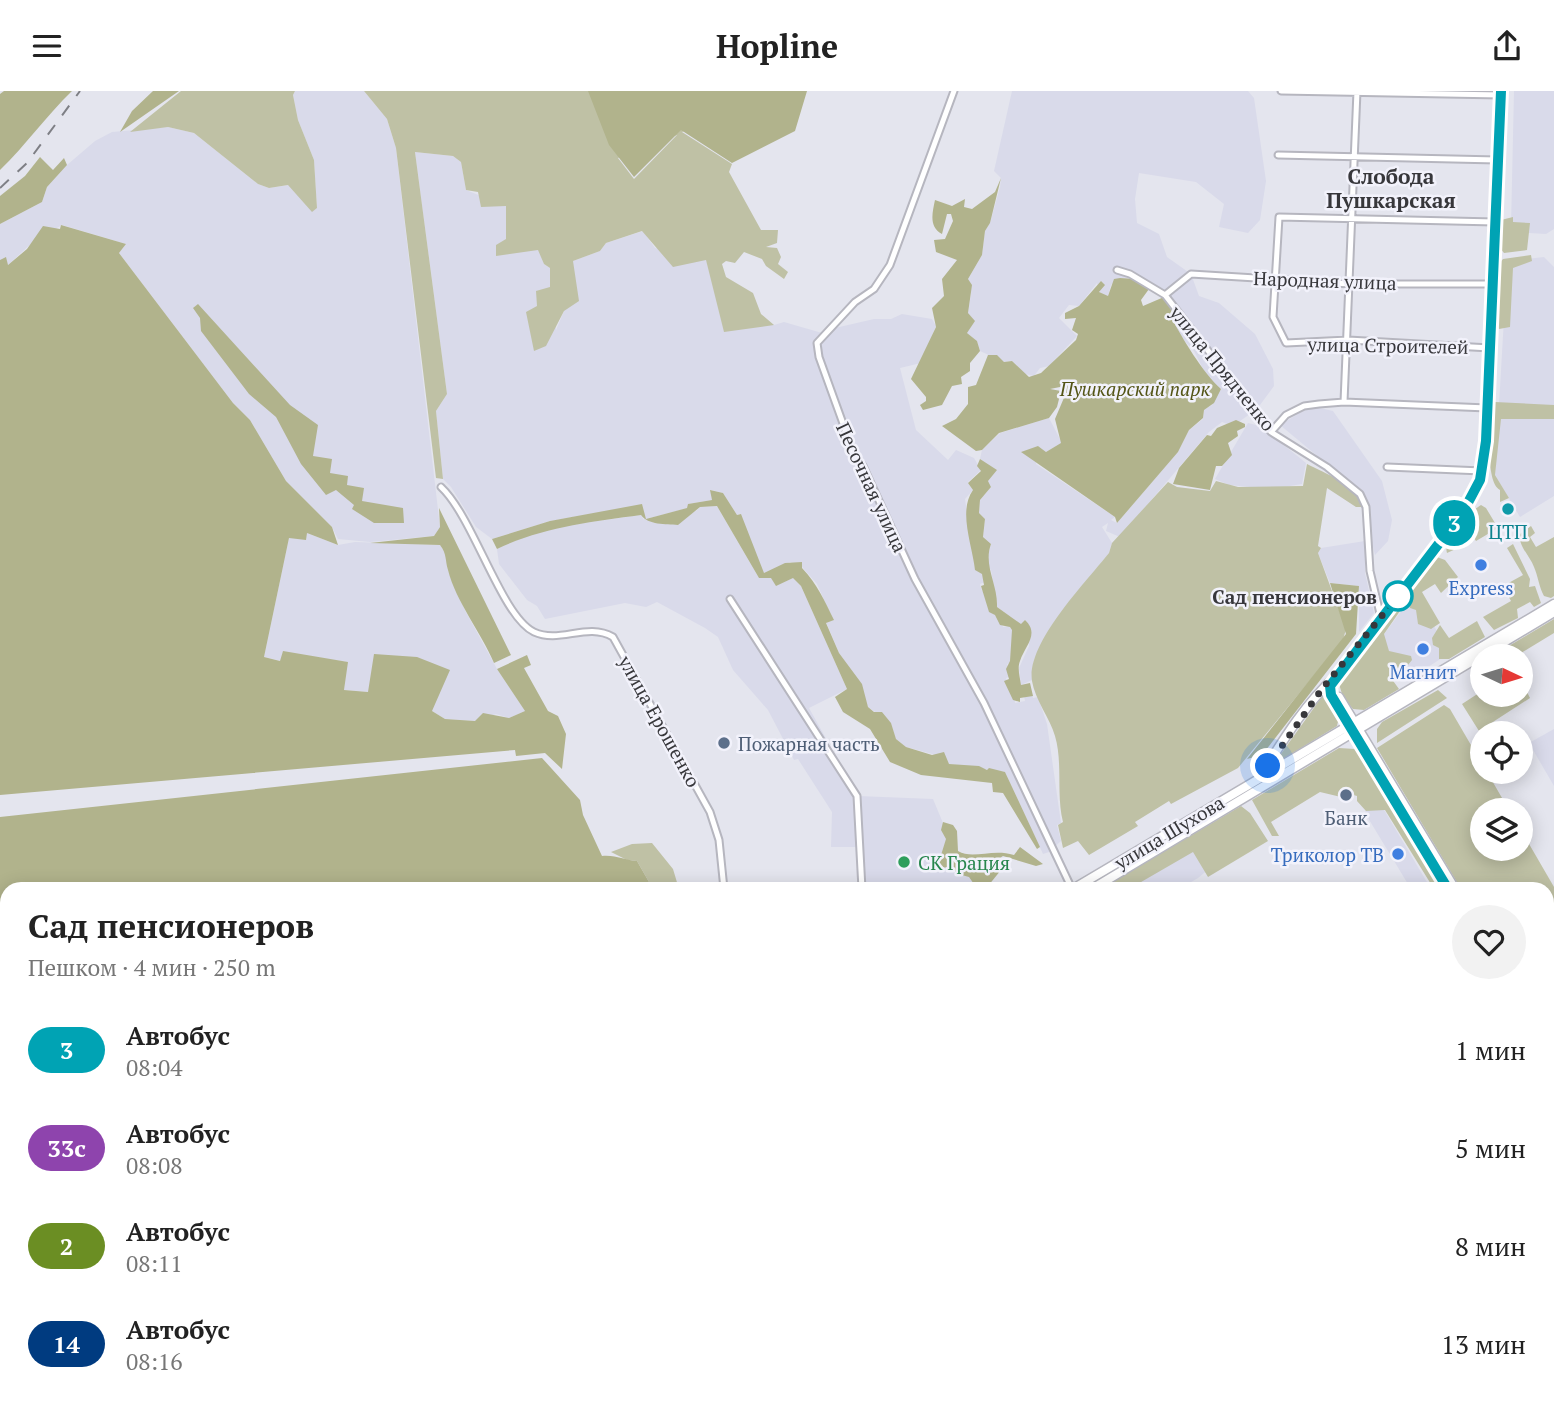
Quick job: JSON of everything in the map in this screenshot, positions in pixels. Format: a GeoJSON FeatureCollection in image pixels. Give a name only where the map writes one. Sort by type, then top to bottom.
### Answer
{"type":"FeatureCollection","features":[{"type":"Feature","properties":{"kind":"main road"},"geometry":{"type":"LineString","coordinates":[[1260,781],[1281,744],[1322,689],[1335,677],[1463,512],[1482,471],[1501,93]]}},
{"type":"Feature","properties":{"kind":"main road","name":"улица Шухова"},"geometry":{"type":"LineString","coordinates":[[1098,882],[1240,789],[1260,781],[1354,727],[1553,608]]}},
{"type":"Feature","properties":{"kind":"main road"},"geometry":{"type":"LineString","coordinates":[[1335,677],[1331,695],[1354,727],[1451,882]]}},
{"type":"Feature","properties":{"kind":"main road"},"geometry":{"type":"LineString","coordinates":[[1354,727],[1444,882]]}},
{"type":"Feature","properties":{"kind":"main road","name":"улица Шухова"},"geometry":{"type":"LineString","coordinates":[[1090,882],[1244,797],[1260,781]]}},
{"type":"Feature","properties":{"kind":"main road"},"geometry":{"type":"LineString","coordinates":[[1240,789],[1244,797]]}},
{"type":"Feature","properties":{"kind":"street","name":"Песочная улица"},"geometry":{"type":"LineString","coordinates":[[954,91],[890,265],[874,289],[855,302],[817,343],[819,357],[854,454],[863,466],[915,579],[984,703],[1069,882]]}},
{"type":"Feature","properties":{"kind":"street"},"geometry":{"type":"LineString","coordinates":[[1281,91],[1501,93]]}},
{"type":"Feature","properties":{"kind":"street"},"geometry":{"type":"LineString","coordinates":[[1344,402],[1357,92]]}},
{"type":"Feature","properties":{"kind":"street"},"geometry":{"type":"LineString","coordinates":[[1278,155],[1497,160]]}},
{"type":"Feature","properties":{"kind":"street"},"geometry":{"type":"LineString","coordinates":[[1275,279],[1279,216],[1495,222]]}},
{"type":"Feature","properties":{"kind":"street","name":"улица Прядченко"},"geometry":{"type":"LineString","coordinates":[[1117,270],[1130,274],[1165,295],[1271,432],[1326,467],[1360,493],[1366,507],[1370,571],[1381,618]]}},
{"type":"Feature","properties":{"kind":"street","name":"Народная улица"},"geometry":{"type":"LineString","coordinates":[[1165,295],[1191,274],[1350,284],[1492,284]]}},
{"type":"Feature","properties":{"kind":"street","name":"улица Строителей"},"geometry":{"type":"LineString","coordinates":[[1275,279],[1273,317],[1286,343],[1348,340],[1490,348]]}},
{"type":"Feature","properties":{"kind":"street"},"geometry":{"type":"LineString","coordinates":[[1271,432],[1286,415],[1304,406],[1344,402],[1487,408]]}},
{"type":"Feature","properties":{"kind":"street"},"geometry":{"type":"LineString","coordinates":[[1387,467],[1482,471]]}},
{"type":"Feature","properties":{"kind":"street","name":"улица Ерошенко"},"geometry":{"type":"LineString","coordinates":[[441,487],[460,512],[515,616],[530,629],[554,636],[589,630],[604,632],[613,637],[710,812],[719,840],[723,882]]}},
{"type":"Feature","properties":{"kind":"street"},"geometry":{"type":"LineString","coordinates":[[730,599],[857,796],[862,882]]}},
{"type":"Feature","properties":{"kind":"shaded area"},"geometry":{"type":"Polygon","coordinates":[[[295,91],[364,91],[387,119],[396,148],[440,527],[434,536],[370,542],[338,539],[332,527],[286,481],[250,420],[233,403],[119,253],[126,244],[62,225],[34,241],[8,265],[0,260],[0,224],[42,202],[47,187],[67,165],[95,141],[112,132],[168,127],[194,133],[258,184],[269,188],[289,185],[312,211],[317,208],[314,160],[298,120],[293,95],[295,91]]]}},
{"type":"Feature","properties":{"kind":"shaded area"},"geometry":{"type":"Polygon","coordinates":[[[1012,91],[1248,91],[1254,98],[1266,181],[1260,220],[1248,233],[1219,227],[1224,204],[1196,182],[1139,173],[1135,199],[1137,223],[1159,234],[1167,257],[1191,274],[1199,296],[1219,303],[1255,334],[1273,369],[1274,386],[1257,409],[1233,426],[1222,422],[1209,432],[1120,537],[1106,531],[1108,523],[1102,527],[1112,543],[1109,553],[1052,625],[1034,660],[1032,680],[1021,685],[1019,668],[1029,646],[1030,630],[1025,620],[1021,625],[997,607],[991,570],[986,563],[991,544],[983,537],[985,519],[979,513],[980,500],[991,487],[988,481],[989,466],[980,459],[982,450],[1000,433],[1049,418],[1062,443],[1046,452],[1038,446],[1036,464],[1115,517],[1111,520],[1117,523],[1178,452],[1189,430],[1203,419],[1204,409],[1212,405],[1221,389],[1206,375],[1194,351],[1182,338],[1171,317],[1174,311],[1164,297],[1135,279],[1120,278],[1111,285],[1108,296],[1101,295],[1097,283],[1079,306],[1069,305],[1059,318],[1077,336],[1049,366],[1040,368],[1034,376],[1025,374],[1012,361],[1004,362],[980,351],[977,341],[967,333],[974,321],[968,313],[971,294],[968,279],[982,255],[985,231],[990,223],[1000,187],[1001,178],[994,171],[1012,91]]]}},
{"type":"Feature","properties":{"kind":"shaded area"},"geometry":{"type":"Polygon","coordinates":[[[1514,91],[1554,91],[1554,229],[1546,234],[1529,233],[1511,226],[1514,91]]]}},
{"type":"Feature","properties":{"kind":"shaded area"},"geometry":{"type":"Polygon","coordinates":[[[415,152],[453,156],[461,162],[466,190],[506,206],[506,239],[539,249],[544,264],[550,268],[556,330],[564,311],[573,261],[600,251],[606,243],[643,231],[655,248],[706,259],[720,309],[774,325],[784,322],[829,335],[835,328],[874,319],[891,319],[902,314],[932,319],[936,326],[921,363],[900,368],[916,430],[948,460],[956,450],[974,458],[981,470],[968,482],[973,490],[965,499],[975,568],[981,569],[985,582],[980,584],[982,591],[986,589],[1003,627],[1014,625],[1014,662],[1007,664],[1012,676],[1006,678],[1010,690],[1014,689],[1015,703],[1025,701],[1024,696],[1032,693],[1033,698],[1038,697],[1047,724],[1061,823],[1057,825],[1061,841],[1043,854],[1005,772],[949,764],[936,755],[906,747],[896,739],[891,724],[882,712],[875,712],[868,707],[860,684],[839,653],[826,622],[833,620],[817,584],[802,567],[790,562],[764,574],[740,514],[737,515],[723,493],[711,490],[712,500],[688,504],[688,508],[646,519],[717,506],[759,578],[793,577],[801,586],[847,689],[809,708],[858,796],[933,799],[958,859],[973,882],[863,882],[861,851],[857,847],[831,847],[832,812],[798,759],[794,760],[768,710],[733,670],[718,637],[657,602],[646,607],[625,603],[545,619],[537,606],[527,600],[499,564],[497,549],[525,536],[561,526],[641,515],[644,520],[642,505],[550,521],[492,539],[476,527],[443,479],[436,411],[447,394],[415,152]]]}},
{"type":"Feature","properties":{"kind":"shaded area"},"geometry":{"type":"Polygon","coordinates":[[[1544,257],[1554,267],[1554,496],[1520,517],[1495,475],[1507,266],[1526,259],[1544,257]]]}},
{"type":"Feature","properties":{"kind":"shaded area"},"geometry":{"type":"Polygon","coordinates":[[[1311,406],[1333,411],[1382,481],[1392,520],[1388,541],[1375,555],[1369,510],[1362,493],[1280,425],[1311,406]]]}},
{"type":"Feature","properties":{"kind":"shaded area"},"geometry":{"type":"Polygon","coordinates":[[[1248,423],[1260,426],[1306,463],[1302,484],[1271,489],[1229,485],[1215,479],[1248,423]]]}},
{"type":"Feature","properties":{"kind":"shaded area"},"geometry":{"type":"Polygon","coordinates":[[[307,533],[338,545],[355,542],[440,545],[446,554],[448,570],[466,612],[497,669],[525,711],[509,718],[496,714],[476,721],[445,719],[432,711],[369,692],[344,690],[347,662],[283,652],[281,661],[264,657],[289,538],[307,533]]]}},
{"type":"Feature","properties":{"kind":"shaded area"},"geometry":{"type":"Polygon","coordinates":[[[1365,541],[1365,573],[1374,613],[1359,632],[1359,586],[1330,583],[1318,553],[1321,548],[1365,541]]]}},
{"type":"Feature","properties":{"kind":"shaded area"},"geometry":{"type":"Polygon","coordinates":[[[1411,598],[1417,598],[1446,646],[1445,656],[1428,667],[1407,672],[1389,662],[1379,641],[1411,598]]]}},
{"type":"Feature","properties":{"kind":"shaded area"},"geometry":{"type":"Polygon","coordinates":[[[1554,729],[1554,786],[1533,750],[1533,741],[1554,729]]]}},
{"type":"Feature","properties":{"kind":"shaded area"},"geometry":{"type":"Polygon","coordinates":[[[1368,805],[1383,808],[1427,882],[1407,882],[1365,813],[1368,805]]]}},
{"type":"Feature","properties":{"kind":"shaded area"},"geometry":{"type":"Polygon","coordinates":[[[1192,843],[1210,868],[1191,882],[1128,882],[1192,843]]]}},
{"type":"Feature","properties":{"kind":"green space"},"geometry":{"type":"Polygon","coordinates":[[[4,91],[72,91],[0,170],[0,94],[4,91]]]}},
{"type":"Feature","properties":{"kind":"green space"},"geometry":{"type":"Polygon","coordinates":[[[153,91],[179,91],[120,132],[132,111],[153,91]]]}},
{"type":"Feature","properties":{"kind":"green space"},"geometry":{"type":"Polygon","coordinates":[[[181,91],[295,91],[293,95],[298,120],[314,160],[317,208],[312,212],[288,185],[269,188],[258,184],[194,133],[168,127],[130,132],[181,91]]]}},
{"type":"Feature","properties":{"kind":"green space"},"geometry":{"type":"Polygon","coordinates":[[[364,91],[762,91],[760,101],[682,132],[732,164],[729,172],[761,230],[778,230],[777,243],[766,247],[777,248],[781,257],[778,264],[788,272],[784,279],[766,266],[762,259],[744,252],[735,263],[726,261],[722,264],[726,277],[753,293],[761,314],[774,325],[724,332],[706,260],[673,267],[642,231],[606,243],[600,251],[573,261],[579,301],[564,311],[546,346],[534,351],[526,312],[537,306],[536,291],[550,287],[550,268],[544,264],[538,250],[496,256],[496,245],[506,239],[506,206],[481,207],[478,192],[466,190],[461,162],[453,156],[415,152],[447,394],[436,411],[443,479],[436,478],[396,148],[387,119],[364,91]],[[677,135],[618,158],[634,179],[677,135]]]}},
{"type":"Feature","properties":{"kind":"green space"},"geometry":{"type":"Polygon","coordinates":[[[588,91],[807,91],[795,131],[732,163],[681,130],[634,177],[609,145],[588,91]]]}},
{"type":"Feature","properties":{"kind":"green space"},"geometry":{"type":"Polygon","coordinates":[[[40,157],[53,170],[64,158],[67,165],[47,187],[42,202],[0,224],[0,196],[25,176],[40,157]]]}},
{"type":"Feature","properties":{"kind":"green space"},"geometry":{"type":"Polygon","coordinates":[[[1001,178],[990,223],[985,231],[982,255],[968,279],[972,285],[968,313],[975,321],[967,333],[977,341],[980,351],[970,363],[970,371],[961,377],[962,384],[952,386],[942,405],[923,410],[920,405],[926,401],[926,397],[911,379],[936,327],[932,308],[944,296],[942,279],[957,260],[936,252],[934,240],[945,239],[953,221],[951,214],[947,214],[942,234],[935,228],[932,220],[935,200],[952,206],[965,199],[964,207],[972,209],[995,192],[1001,178]]]}},
{"type":"Feature","properties":{"kind":"green space"},"geometry":{"type":"Polygon","coordinates":[[[1513,217],[1513,222],[1530,223],[1527,250],[1504,253],[1500,248],[1501,220],[1513,217]]]}},
{"type":"Feature","properties":{"kind":"green space"},"geometry":{"type":"Polygon","coordinates":[[[61,225],[126,244],[119,253],[233,403],[250,420],[286,481],[332,527],[338,545],[307,533],[306,540],[289,538],[264,657],[280,661],[283,651],[348,662],[344,690],[368,692],[374,654],[417,657],[450,670],[432,711],[445,719],[475,721],[483,713],[509,718],[525,711],[497,669],[527,655],[531,665],[524,668],[548,711],[558,716],[566,734],[562,769],[545,753],[516,756],[515,750],[0,795],[0,260],[6,257],[8,265],[27,249],[43,226],[60,229],[61,225]]]}},
{"type":"Feature","properties":{"kind":"green space"},"geometry":{"type":"Polygon","coordinates":[[[1531,255],[1532,261],[1513,268],[1510,327],[1499,329],[1499,264],[1503,259],[1531,255]]]}},
{"type":"Feature","properties":{"kind":"green space","name":"Пушкарский парк"},"geometry":{"type":"Polygon","coordinates":[[[1114,279],[1135,279],[1149,289],[1141,300],[1143,306],[1164,297],[1174,311],[1171,317],[1187,345],[1221,389],[1214,403],[1204,410],[1203,418],[1189,430],[1178,452],[1117,523],[1115,517],[1021,452],[1038,446],[1046,452],[1061,443],[1055,419],[1066,393],[1060,387],[1050,389],[1061,391],[1057,407],[1049,418],[999,433],[982,450],[976,451],[942,426],[956,419],[968,404],[968,387],[976,385],[988,355],[997,355],[1004,362],[1012,361],[1029,377],[1041,373],[1076,340],[1078,334],[1072,330],[1076,318],[1065,319],[1065,313],[1079,306],[1101,281],[1105,285],[1099,292],[1108,296],[1114,279]]]}},
{"type":"Feature","properties":{"kind":"green space"},"geometry":{"type":"Polygon","coordinates":[[[198,304],[290,405],[318,425],[313,456],[332,459],[330,473],[348,476],[347,485],[364,488],[362,501],[403,508],[404,523],[374,523],[352,509],[354,505],[336,490],[326,495],[301,464],[276,417],[249,394],[201,331],[200,318],[193,308],[198,304]]]}},
{"type":"Feature","properties":{"kind":"green space"},"geometry":{"type":"Polygon","coordinates":[[[1495,402],[1554,405],[1554,419],[1501,419],[1495,475],[1509,498],[1500,502],[1500,490],[1495,485],[1490,463],[1491,421],[1495,402]]]}},
{"type":"Feature","properties":{"kind":"green space"},"geometry":{"type":"Polygon","coordinates":[[[1236,420],[1245,424],[1245,427],[1237,431],[1238,436],[1228,443],[1232,455],[1222,466],[1216,466],[1210,490],[1173,484],[1179,468],[1207,435],[1211,436],[1217,428],[1236,420]]]}},
{"type":"Feature","properties":{"kind":"green space"},"geometry":{"type":"Polygon","coordinates":[[[980,459],[997,470],[988,481],[991,487],[980,500],[979,513],[985,519],[983,537],[991,544],[989,560],[997,607],[1021,624],[1025,620],[1031,630],[1019,670],[1021,685],[1030,683],[1033,696],[1020,698],[1020,702],[1013,700],[1004,681],[1009,679],[1006,669],[1010,661],[1012,630],[1000,625],[995,615],[989,612],[981,586],[984,585],[982,574],[975,570],[967,528],[967,508],[973,490],[968,483],[981,471],[977,466],[980,459]]]}},
{"type":"Feature","properties":{"kind":"green space"},"geometry":{"type":"Polygon","coordinates":[[[1307,464],[1348,487],[1360,499],[1362,507],[1356,507],[1327,488],[1318,546],[1321,548],[1318,553],[1346,629],[1343,640],[1238,768],[1171,804],[1169,801],[1135,822],[1138,826],[1089,855],[1078,841],[1063,848],[1058,825],[1063,822],[1057,746],[1053,729],[1032,681],[1038,649],[1048,631],[1109,553],[1112,543],[1168,482],[1177,487],[1210,491],[1216,481],[1238,487],[1303,486],[1307,464]]]}},
{"type":"Feature","properties":{"kind":"green space"},"geometry":{"type":"Polygon","coordinates":[[[710,490],[723,493],[737,515],[741,514],[764,573],[785,563],[802,562],[802,568],[817,587],[834,620],[826,623],[839,653],[862,684],[868,707],[874,712],[882,712],[891,723],[896,739],[906,747],[932,755],[944,752],[949,764],[979,766],[1005,772],[1040,847],[1037,849],[1003,793],[993,792],[992,783],[921,775],[890,762],[870,729],[843,712],[835,697],[847,689],[801,586],[793,578],[776,586],[771,578],[759,578],[717,506],[700,507],[678,525],[646,519],[687,508],[688,504],[712,500],[710,490]]]}},
{"type":"Feature","properties":{"kind":"green space"},"geometry":{"type":"Polygon","coordinates":[[[642,504],[646,519],[641,515],[549,530],[497,549],[492,539],[550,521],[642,504]]]}},
{"type":"Feature","properties":{"kind":"green space"},"geometry":{"type":"Polygon","coordinates":[[[1481,505],[1486,508],[1498,528],[1476,541],[1472,535],[1459,543],[1460,547],[1447,553],[1452,533],[1481,505]]]}},
{"type":"Feature","properties":{"kind":"green space"},"geometry":{"type":"Polygon","coordinates":[[[439,508],[511,655],[494,663],[457,594],[440,545],[370,543],[434,536],[440,527],[439,508]]]}},
{"type":"Feature","properties":{"kind":"green space"},"geometry":{"type":"Polygon","coordinates":[[[1531,526],[1535,533],[1530,537],[1536,547],[1554,537],[1554,596],[1551,598],[1544,596],[1534,567],[1521,543],[1520,534],[1531,526]]]}},
{"type":"Feature","properties":{"kind":"green space"},"geometry":{"type":"Polygon","coordinates":[[[1513,544],[1530,579],[1529,587],[1535,586],[1541,603],[1534,607],[1530,602],[1517,609],[1518,618],[1494,630],[1483,617],[1511,601],[1503,586],[1523,575],[1507,548],[1513,544]]]}},
{"type":"Feature","properties":{"kind":"green space"},"geometry":{"type":"Polygon","coordinates":[[[1437,557],[1445,560],[1458,577],[1441,593],[1435,584],[1422,592],[1440,623],[1431,629],[1418,624],[1416,610],[1410,608],[1407,600],[1417,581],[1437,557]]]}},
{"type":"Feature","properties":{"kind":"green space"},"geometry":{"type":"Polygon","coordinates":[[[1330,583],[1359,586],[1356,634],[1262,755],[1247,759],[1346,634],[1330,583]]]}},
{"type":"Feature","properties":{"kind":"green space"},"geometry":{"type":"Polygon","coordinates":[[[1395,611],[1400,611],[1384,634],[1389,651],[1411,656],[1412,660],[1403,671],[1391,678],[1399,689],[1364,710],[1353,709],[1343,697],[1339,684],[1395,611]]]}},
{"type":"Feature","properties":{"kind":"green space"},"geometry":{"type":"Polygon","coordinates":[[[1554,619],[1554,633],[1533,646],[1512,644],[1554,619]]]}},
{"type":"Feature","properties":{"kind":"green space"},"geometry":{"type":"Polygon","coordinates":[[[1477,621],[1485,637],[1449,659],[1439,659],[1439,648],[1433,645],[1432,638],[1440,625],[1449,638],[1477,621]]]}},
{"type":"Feature","properties":{"kind":"green space"},"geometry":{"type":"Polygon","coordinates":[[[1438,690],[1447,698],[1377,743],[1377,729],[1382,722],[1438,690]]]}},
{"type":"Feature","properties":{"kind":"green space"},"geometry":{"type":"Polygon","coordinates":[[[1326,691],[1339,717],[1337,726],[1273,765],[1326,691]]]}},
{"type":"Feature","properties":{"kind":"green space"},"geometry":{"type":"Polygon","coordinates":[[[1470,699],[1470,707],[1516,707],[1494,721],[1473,721],[1462,704],[1470,699]]]}},
{"type":"Feature","properties":{"kind":"green space"},"geometry":{"type":"Polygon","coordinates":[[[1444,705],[1450,709],[1470,743],[1470,784],[1494,784],[1502,798],[1470,798],[1470,861],[1533,861],[1533,851],[1551,882],[1457,882],[1377,748],[1444,705]]]}},
{"type":"Feature","properties":{"kind":"green space"},"geometry":{"type":"Polygon","coordinates":[[[1339,748],[1355,749],[1364,756],[1438,882],[1430,882],[1385,810],[1366,811],[1357,801],[1357,796],[1343,792],[1341,797],[1320,792],[1271,822],[1279,836],[1272,836],[1252,800],[1339,748]]]}},
{"type":"Feature","properties":{"kind":"green space"},"geometry":{"type":"Polygon","coordinates":[[[542,758],[580,800],[583,815],[602,856],[637,861],[649,882],[0,882],[0,817],[542,758]]]}},
{"type":"Feature","properties":{"kind":"green space"},"geometry":{"type":"Polygon","coordinates":[[[1241,806],[1250,813],[1268,841],[1208,877],[1193,852],[1141,882],[1114,881],[1241,806]]]}},
{"type":"Feature","properties":{"kind":"green space"},"geometry":{"type":"Polygon","coordinates":[[[943,822],[953,825],[957,831],[958,851],[964,853],[1014,855],[1020,847],[1043,864],[1036,866],[1003,856],[998,859],[1001,870],[991,882],[972,882],[951,867],[937,868],[946,839],[941,830],[943,822]]]}},
{"type":"Feature","properties":{"kind":"green space"},"geometry":{"type":"Polygon","coordinates":[[[652,843],[673,869],[677,882],[649,882],[637,861],[627,860],[611,852],[632,844],[652,843]]]}},
{"type":"Feature","properties":{"kind":"railway"},"geometry":{"type":"LineString","coordinates":[[0,188],[27,163],[80,91]]}},
{"type":"Feature","properties":{"kind":"bus line","name":"3"},"geometry":{"type":"LineString","coordinates":[[1444,882],[1331,695],[1330,686],[1463,512],[1480,480],[1486,441],[1501,91]]}},
{"type":"Feature","properties":{"kind":"place","name":"ЦТП"},"geometry":{"type":"Point","coordinates":[1508,509]}},
{"type":"Feature","properties":{"kind":"place","name":"Express"},"geometry":{"type":"Point","coordinates":[1481,565]}},
{"type":"Feature","properties":{"kind":"place","name":"Сад пенсионеров"},"geometry":{"type":"Point","coordinates":[1398,596]}},
{"type":"Feature","properties":{"kind":"place","name":"Магнит"},"geometry":{"type":"Point","coordinates":[1423,649]}},
{"type":"Feature","properties":{"kind":"place","name":"Пожарная часть"},"geometry":{"type":"Point","coordinates":[724,743]}},
{"type":"Feature","properties":{"kind":"place","name":"Банк"},"geometry":{"type":"Point","coordinates":[1346,795]}},
{"type":"Feature","properties":{"kind":"place","name":"Триколор ТВ"},"geometry":{"type":"Point","coordinates":[1398,854]}},
{"type":"Feature","properties":{"kind":"place","name":"СК Грация"},"geometry":{"type":"Point","coordinates":[904,862]}},
{"type":"Feature","properties":{"kind":"district","name":"Слобода Пушкарская"},"geometry":{"type":"Point","coordinates":[1391,188]}},
{"type":"Feature","properties":{"kind":"route"},"geometry":{"type":"LineString","coordinates":[[1268,766],[1322,689],[1335,677],[1398,596]]}}]}
